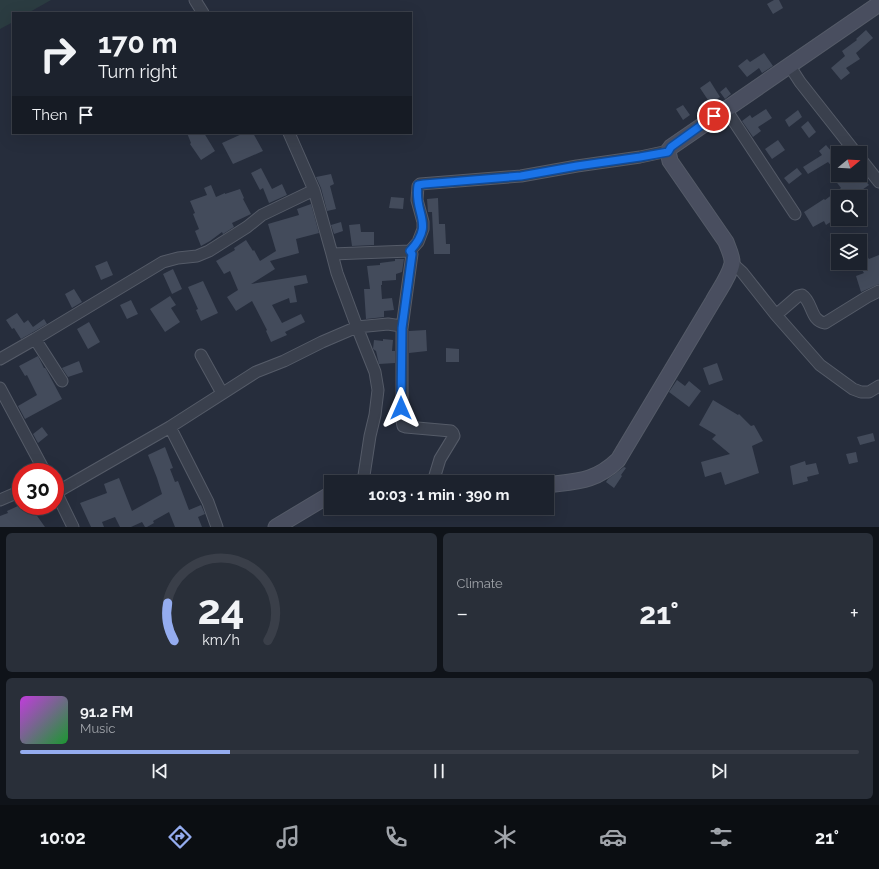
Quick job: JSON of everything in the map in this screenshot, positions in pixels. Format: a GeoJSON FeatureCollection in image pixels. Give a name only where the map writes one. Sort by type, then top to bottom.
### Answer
{"type":"FeatureCollection","features":[{"type":"Feature","properties":{"kind":"street"},"geometry":{"type":"LineString","coordinates":[[195,0],[202,12]]}},
{"type":"Feature","properties":{"kind":"street"},"geometry":{"type":"LineString","coordinates":[[554,484],[594,477],[608,469],[618,460],[724,283],[732,263],[730,251],[726,242],[670,161],[668,152],[671,147],[725,108],[879,4]]}},
{"type":"Feature","properties":{"kind":"street"},"geometry":{"type":"LineString","coordinates":[[789,65],[800,82],[850,146]]}},
{"type":"Feature","properties":{"kind":"street"},"geometry":{"type":"LineString","coordinates":[[725,108],[795,214]]}},
{"type":"Feature","properties":{"kind":"street"},"geometry":{"type":"LineString","coordinates":[[289,134],[314,190],[337,274],[356,327],[375,372],[378,390],[364,475]]}},
{"type":"Feature","properties":{"kind":"street"},"geometry":{"type":"LineString","coordinates":[[332,254],[410,251],[418,242],[423,228],[417,200],[418,186],[420,184],[521,176],[668,152]]}},
{"type":"Feature","properties":{"kind":"street"},"geometry":{"type":"LineString","coordinates":[[867,167],[879,182]]}},
{"type":"Feature","properties":{"kind":"street"},"geometry":{"type":"LineString","coordinates":[[0,359],[162,262],[178,258],[197,256],[209,251],[247,227],[262,215],[314,190]]}},
{"type":"Feature","properties":{"kind":"street"},"geometry":{"type":"LineString","coordinates":[[410,251],[412,254],[402,328],[402,422],[403,426],[406,427],[451,431],[454,433],[454,436],[440,459],[435,475]]}},
{"type":"Feature","properties":{"kind":"street"},"geometry":{"type":"LineString","coordinates":[[732,263],[742,272],[776,315],[820,365],[853,389],[861,392],[869,392],[879,386]]}},
{"type":"Feature","properties":{"kind":"street"},"geometry":{"type":"LineString","coordinates":[[776,315],[798,296],[802,296],[805,298],[814,317],[820,322],[825,323],[879,291]]}},
{"type":"Feature","properties":{"kind":"street"},"geometry":{"type":"LineString","coordinates":[[64,487],[170,427],[256,372],[356,327],[388,324],[399,325],[402,328]]}},
{"type":"Feature","properties":{"kind":"street"},"geometry":{"type":"LineString","coordinates":[[35,339],[62,381]]}},
{"type":"Feature","properties":{"kind":"street"},"geometry":{"type":"LineString","coordinates":[[201,355],[222,394]]}},
{"type":"Feature","properties":{"kind":"street"},"geometry":{"type":"LineString","coordinates":[[0,388],[40,463]]}},
{"type":"Feature","properties":{"kind":"street"},"geometry":{"type":"LineString","coordinates":[[170,427],[208,502],[216,527]]}},
{"type":"Feature","properties":{"kind":"street"},"geometry":{"type":"LineString","coordinates":[[0,500],[12,495]]}},
{"type":"Feature","properties":{"kind":"street"},"geometry":{"type":"LineString","coordinates":[[276,527],[324,498]]}},
{"type":"Feature","properties":{"kind":"street"},"geometry":{"type":"LineString","coordinates":[[64,508],[73,527]]}},
{"type":"Feature","properties":{"kind":"shaded area"},"geometry":{"type":"Polygon","coordinates":[[[0,0],[51,0],[30,12],[12,12],[12,23],[0,29],[0,0]]]}},
{"type":"Feature","properties":{"kind":"building"},"geometry":{"type":"Polygon","coordinates":[[[774,0],[779,0],[783,8],[773,14],[767,4],[774,0]]]}},
{"type":"Feature","properties":{"kind":"building"},"geometry":{"type":"Polygon","coordinates":[[[866,30],[873,38],[856,53],[860,59],[846,68],[850,73],[841,80],[831,68],[845,56],[842,51],[857,40],[856,39],[866,30]]]}},
{"type":"Feature","properties":{"kind":"building"},"geometry":{"type":"Polygon","coordinates":[[[764,53],[773,66],[762,73],[759,68],[747,77],[738,66],[747,59],[750,62],[764,53]]]}},
{"type":"Feature","properties":{"kind":"building"},"geometry":{"type":"Polygon","coordinates":[[[710,81],[720,97],[710,103],[700,88],[710,81]]]}},
{"type":"Feature","properties":{"kind":"building"},"geometry":{"type":"Polygon","coordinates":[[[726,87],[731,94],[725,99],[720,92],[726,87]]]}},
{"type":"Feature","properties":{"kind":"building"},"geometry":{"type":"Polygon","coordinates":[[[683,105],[690,115],[683,120],[676,109],[683,105]]]}},
{"type":"Feature","properties":{"kind":"building"},"geometry":{"type":"Polygon","coordinates":[[[766,109],[772,118],[758,127],[761,131],[753,137],[742,121],[750,115],[752,118],[766,109]]]}},
{"type":"Feature","properties":{"kind":"building"},"geometry":{"type":"Polygon","coordinates":[[[798,110],[802,117],[789,127],[785,120],[798,110]]]}},
{"type":"Feature","properties":{"kind":"building"},"geometry":{"type":"Polygon","coordinates":[[[808,121],[816,132],[809,138],[801,127],[808,121]]]}},
{"type":"Feature","properties":{"kind":"building"},"geometry":{"type":"Polygon","coordinates":[[[187,134],[205,134],[215,151],[201,160],[190,144],[191,143],[187,134]]]}},
{"type":"Feature","properties":{"kind":"building"},"geometry":{"type":"Polygon","coordinates":[[[242,134],[254,134],[263,151],[233,164],[222,143],[242,134]]]}},
{"type":"Feature","properties":{"kind":"building"},"geometry":{"type":"Polygon","coordinates":[[[778,140],[785,150],[772,159],[765,149],[778,140]]]}},
{"type":"Feature","properties":{"kind":"building"},"geometry":{"type":"Polygon","coordinates":[[[826,145],[831,151],[831,166],[828,162],[808,174],[803,167],[822,155],[819,151],[826,145]]]}},
{"type":"Feature","properties":{"kind":"building"},"geometry":{"type":"Polygon","coordinates":[[[261,168],[272,189],[282,184],[287,195],[269,203],[263,188],[260,190],[251,173],[261,168]]]}},
{"type":"Feature","properties":{"kind":"building"},"geometry":{"type":"Polygon","coordinates":[[[797,168],[802,174],[789,184],[784,178],[797,168]]]}},
{"type":"Feature","properties":{"kind":"building"},"geometry":{"type":"Polygon","coordinates":[[[331,174],[334,184],[330,186],[336,209],[327,211],[321,188],[316,177],[331,174]]]}},
{"type":"Feature","properties":{"kind":"building"},"geometry":{"type":"Polygon","coordinates":[[[836,182],[866,182],[869,185],[862,190],[838,190],[841,188],[836,182]]]}},
{"type":"Feature","properties":{"kind":"building"},"geometry":{"type":"Polygon","coordinates":[[[211,185],[216,197],[240,189],[244,198],[243,199],[251,214],[232,223],[234,227],[223,234],[222,232],[201,246],[195,231],[199,229],[190,201],[207,195],[204,188],[211,185]]]}},
{"type":"Feature","properties":{"kind":"building"},"geometry":{"type":"Polygon","coordinates":[[[831,196],[831,222],[826,225],[824,221],[813,227],[804,212],[824,199],[825,200],[831,196]]]}},
{"type":"Feature","properties":{"kind":"building"},"geometry":{"type":"Polygon","coordinates":[[[391,197],[404,198],[403,209],[389,208],[391,197]]]}},
{"type":"Feature","properties":{"kind":"building"},"geometry":{"type":"Polygon","coordinates":[[[438,198],[439,224],[445,224],[446,244],[450,244],[450,254],[434,254],[432,212],[428,212],[427,199],[438,198]]]}},
{"type":"Feature","properties":{"kind":"building"},"geometry":{"type":"Polygon","coordinates":[[[311,204],[319,233],[296,239],[299,253],[270,261],[275,269],[251,284],[306,275],[308,283],[294,286],[297,302],[290,303],[289,298],[272,305],[282,323],[301,314],[305,322],[285,332],[287,335],[271,342],[266,331],[267,330],[252,301],[236,311],[227,297],[238,290],[230,271],[224,274],[216,261],[235,250],[234,248],[246,240],[260,261],[276,251],[268,224],[299,215],[297,209],[311,204]]]}},
{"type":"Feature","properties":{"kind":"building"},"geometry":{"type":"Polygon","coordinates":[[[341,222],[343,231],[334,234],[331,225],[341,222]]]}},
{"type":"Feature","properties":{"kind":"building"},"geometry":{"type":"Polygon","coordinates":[[[360,224],[361,232],[374,232],[374,245],[352,246],[349,225],[360,224]]]}},
{"type":"Feature","properties":{"kind":"building"},"geometry":{"type":"Polygon","coordinates":[[[879,255],[879,284],[861,292],[856,276],[864,273],[862,270],[867,270],[867,256],[869,259],[879,255]]]}},
{"type":"Feature","properties":{"kind":"building"},"geometry":{"type":"Polygon","coordinates":[[[395,259],[404,259],[402,272],[396,274],[396,280],[382,281],[381,285],[382,299],[392,298],[394,310],[384,311],[384,317],[366,319],[364,289],[370,289],[367,266],[380,265],[380,263],[395,261],[395,259]]]}},
{"type":"Feature","properties":{"kind":"building"},"geometry":{"type":"Polygon","coordinates":[[[107,261],[113,275],[101,280],[95,266],[107,261]]]}},
{"type":"Feature","properties":{"kind":"building"},"geometry":{"type":"Polygon","coordinates":[[[173,269],[182,289],[172,294],[163,274],[173,269]]]}},
{"type":"Feature","properties":{"kind":"building"},"geometry":{"type":"Polygon","coordinates":[[[203,281],[218,313],[201,321],[196,310],[198,309],[188,287],[203,281]]]}},
{"type":"Feature","properties":{"kind":"building"},"geometry":{"type":"Polygon","coordinates":[[[74,289],[82,302],[72,308],[65,294],[74,289]]]}},
{"type":"Feature","properties":{"kind":"building"},"geometry":{"type":"Polygon","coordinates":[[[170,296],[176,305],[171,308],[180,322],[165,332],[150,309],[170,296]]]}},
{"type":"Feature","properties":{"kind":"building"},"geometry":{"type":"Polygon","coordinates":[[[131,300],[138,314],[127,319],[120,305],[131,300]]]}},
{"type":"Feature","properties":{"kind":"building"},"geometry":{"type":"Polygon","coordinates":[[[17,313],[24,323],[28,320],[33,327],[44,319],[47,324],[21,339],[14,328],[12,329],[6,320],[17,313]]]}},
{"type":"Feature","properties":{"kind":"building"},"geometry":{"type":"Polygon","coordinates":[[[89,322],[100,342],[88,349],[77,329],[89,322]]]}},
{"type":"Feature","properties":{"kind":"building"},"geometry":{"type":"Polygon","coordinates":[[[426,330],[427,351],[409,353],[409,331],[426,330]]]}},
{"type":"Feature","properties":{"kind":"building"},"geometry":{"type":"Polygon","coordinates":[[[383,339],[393,340],[392,351],[395,351],[395,363],[379,364],[376,351],[373,349],[374,340],[383,341],[383,339]]]}},
{"type":"Feature","properties":{"kind":"building"},"geometry":{"type":"Polygon","coordinates":[[[446,348],[459,349],[459,362],[446,362],[446,348]]]}},
{"type":"Feature","properties":{"kind":"building"},"geometry":{"type":"Polygon","coordinates":[[[38,356],[62,399],[25,419],[18,406],[37,395],[27,375],[25,376],[19,366],[38,356]]]}},
{"type":"Feature","properties":{"kind":"building"},"geometry":{"type":"Polygon","coordinates":[[[79,361],[83,372],[68,377],[62,368],[79,361]]]}},
{"type":"Feature","properties":{"kind":"building"},"geometry":{"type":"Polygon","coordinates":[[[717,363],[723,380],[709,385],[703,368],[717,363]]]}},
{"type":"Feature","properties":{"kind":"building"},"geometry":{"type":"Polygon","coordinates":[[[677,380],[685,386],[689,381],[701,391],[689,407],[669,392],[677,380]]]}},
{"type":"Feature","properties":{"kind":"building"},"geometry":{"type":"Polygon","coordinates":[[[713,400],[738,415],[739,414],[751,426],[754,425],[763,441],[752,446],[759,473],[725,485],[721,472],[705,477],[701,462],[730,454],[712,439],[716,435],[699,425],[713,400]]]}},
{"type":"Feature","properties":{"kind":"building"},"geometry":{"type":"Polygon","coordinates":[[[42,427],[48,435],[38,443],[33,434],[42,427]]]}},
{"type":"Feature","properties":{"kind":"building"},"geometry":{"type":"Polygon","coordinates":[[[873,433],[875,441],[860,445],[857,437],[873,433]]]}},
{"type":"Feature","properties":{"kind":"building"},"geometry":{"type":"Polygon","coordinates":[[[165,447],[173,468],[170,469],[175,482],[178,481],[189,510],[201,505],[205,514],[198,517],[202,527],[175,527],[169,512],[153,521],[154,523],[147,527],[145,527],[142,522],[131,527],[120,527],[115,517],[102,522],[104,527],[91,527],[80,503],[107,493],[104,484],[119,478],[132,511],[162,494],[148,455],[165,447]]]}},
{"type":"Feature","properties":{"kind":"building"},"geometry":{"type":"Polygon","coordinates":[[[856,452],[858,462],[849,464],[846,454],[856,452]]]}},
{"type":"Feature","properties":{"kind":"building"},"geometry":{"type":"Polygon","coordinates":[[[805,461],[806,465],[816,463],[819,474],[807,477],[808,481],[793,485],[790,466],[805,461]]]}},
{"type":"Feature","properties":{"kind":"building"},"geometry":{"type":"Polygon","coordinates":[[[624,467],[626,468],[614,488],[606,482],[608,479],[624,467]]]}},
{"type":"Feature","properties":{"kind":"building"},"geometry":{"type":"Polygon","coordinates":[[[12,509],[12,515],[36,515],[45,527],[0,527],[0,516],[8,513],[7,511],[12,509]]]}},
{"type":"Feature","properties":{"kind":"route"},"geometry":{"type":"LineString","coordinates":[[401,408],[402,328],[412,254],[410,251],[421,237],[423,228],[423,222],[417,200],[418,185],[521,176],[668,152],[671,147],[714,116]]}}]}
